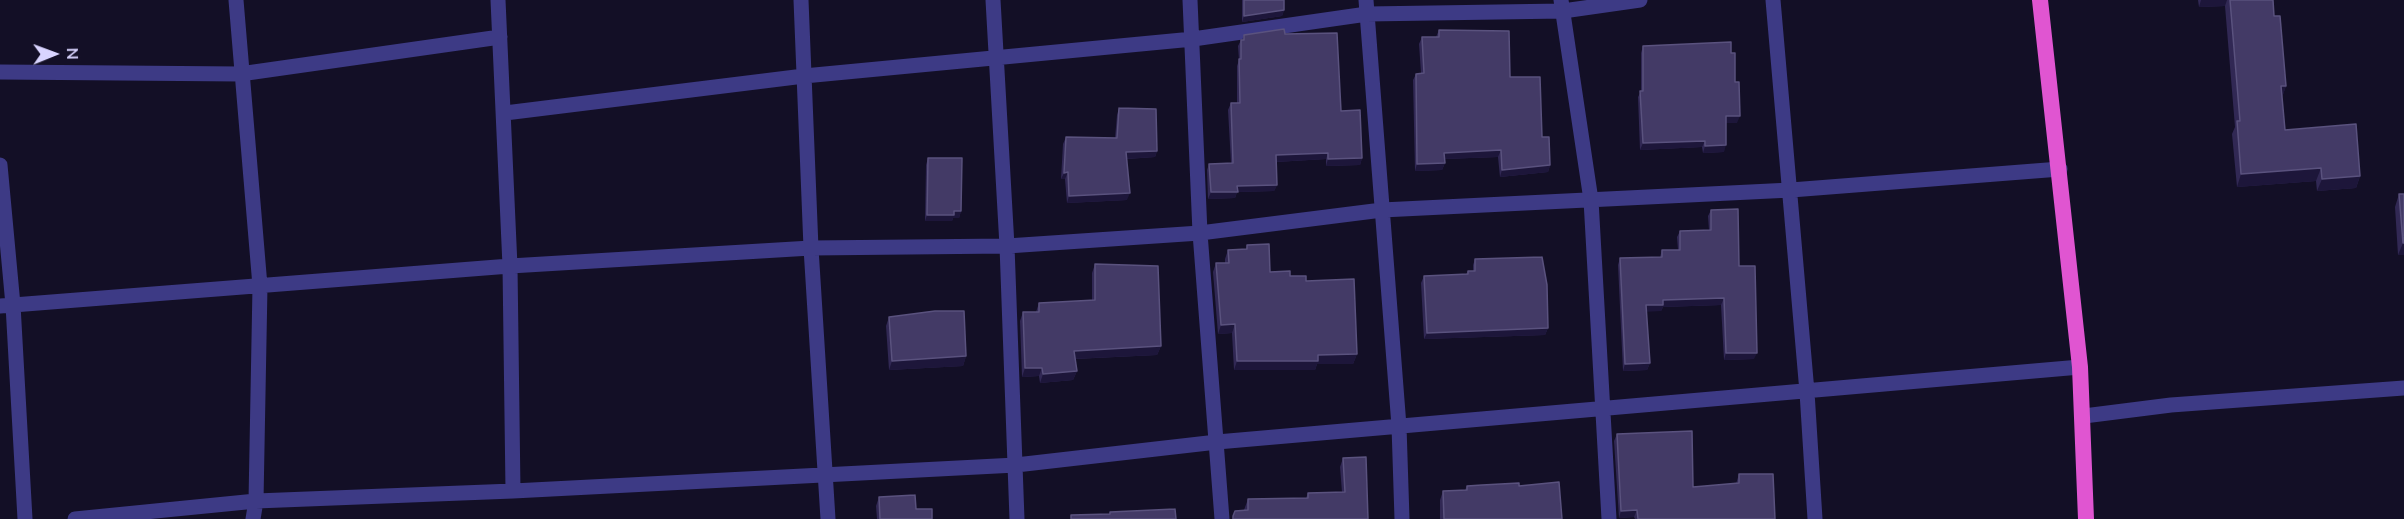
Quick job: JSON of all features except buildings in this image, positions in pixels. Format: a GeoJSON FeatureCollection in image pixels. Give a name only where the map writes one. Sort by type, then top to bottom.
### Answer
{"type":"FeatureCollection","features":[{"type":"Feature","properties":{"kind":"highway"},"geometry":{"type":"LineString","coordinates":[[2040,0],[2080,367],[2084,416],[2086,519]]}},
{"type":"Feature","properties":{"kind":"street"},"geometry":{"type":"LineString","coordinates":[[236,0],[240,74],[260,286],[256,501],[253,519]]}},
{"type":"Feature","properties":{"kind":"street"},"geometry":{"type":"LineString","coordinates":[[498,0],[505,113],[510,266],[513,491]]}},
{"type":"Feature","properties":{"kind":"street"},"geometry":{"type":"LineString","coordinates":[[801,0],[810,248],[827,475],[828,519]]}},
{"type":"Feature","properties":{"kind":"street"},"geometry":{"type":"LineString","coordinates":[[993,0],[1007,246],[1017,519]]}},
{"type":"Feature","properties":{"kind":"street"},"geometry":{"type":"LineString","coordinates":[[1190,0],[1200,232],[1222,519]]}},
{"type":"Feature","properties":{"kind":"street"},"geometry":{"type":"LineString","coordinates":[[505,113],[804,76],[1193,39],[1367,7],[1562,5],[1640,0]]}},
{"type":"Feature","properties":{"kind":"street"},"geometry":{"type":"LineString","coordinates":[[1773,0],[1791,190],[1815,519]]}},
{"type":"Feature","properties":{"kind":"street"},"geometry":{"type":"LineString","coordinates":[[1562,5],[1591,200],[1609,519]]}},
{"type":"Feature","properties":{"kind":"street"},"geometry":{"type":"LineString","coordinates":[[1367,7],[1400,426],[1402,519]]}},
{"type":"Feature","properties":{"kind":"street"},"geometry":{"type":"LineString","coordinates":[[0,72],[240,74],[500,37]]}},
{"type":"Feature","properties":{"kind":"street"},"geometry":{"type":"LineString","coordinates":[[0,165],[6,306],[25,519]]}},
{"type":"Feature","properties":{"kind":"street"},"geometry":{"type":"LineString","coordinates":[[6,306],[510,266],[810,248],[1007,246],[1200,232],[1382,210],[1791,190],[2060,169]]}},
{"type":"Feature","properties":{"kind":"street"},"geometry":{"type":"LineString","coordinates":[[75,519],[256,501],[513,491],[1016,465],[1217,442],[2080,367]]}},
{"type":"Feature","properties":{"kind":"street"},"geometry":{"type":"LineString","coordinates":[[2084,416],[2170,405],[2404,388]]}}]}
